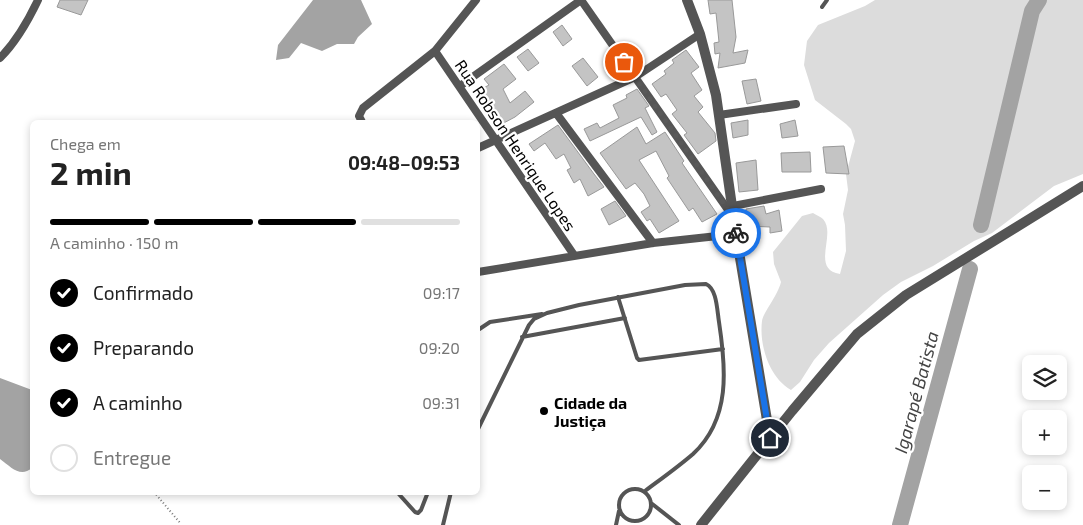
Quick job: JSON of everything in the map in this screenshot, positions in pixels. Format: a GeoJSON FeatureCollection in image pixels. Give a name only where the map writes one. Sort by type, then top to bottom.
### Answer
{"type":"FeatureCollection","features":[{"type":"Feature","properties":{"kind":"street"},"geometry":{"type":"LineString","coordinates":[[0,58],[24,28],[38,0]]}},
{"type":"Feature","properties":{"kind":"street"},"geometry":{"type":"LineString","coordinates":[[361,120],[359,112],[435,51],[476,0]]}},
{"type":"Feature","properties":{"kind":"street"},"geometry":{"type":"LineString","coordinates":[[460,86],[581,0],[734,218]]}},
{"type":"Feature","properties":{"kind":"street"},"geometry":{"type":"LineString","coordinates":[[687,0],[711,70],[770,438]]}},
{"type":"Feature","properties":{"kind":"street"},"geometry":{"type":"LineString","coordinates":[[480,147],[635,77],[700,34]]}},
{"type":"Feature","properties":{"kind":"street","name":"Rua Robson Henrique Lopes"},"geometry":{"type":"LineString","coordinates":[[435,51],[574,255]]}},
{"type":"Feature","properties":{"kind":"street"},"geometry":{"type":"LineString","coordinates":[[719,115],[796,104]]}},
{"type":"Feature","properties":{"kind":"street"},"geometry":{"type":"LineString","coordinates":[[556,113],[653,243]]}},
{"type":"Feature","properties":{"kind":"street"},"geometry":{"type":"LineString","coordinates":[[701,525],[841,351],[880,314],[906,295],[1083,186]]}},
{"type":"Feature","properties":{"kind":"street"},"geometry":{"type":"LineString","coordinates":[[733,206],[821,189]]}},
{"type":"Feature","properties":{"kind":"street"},"geometry":{"type":"LineString","coordinates":[[480,272],[653,243],[736,234]]}},
{"type":"Feature","properties":{"kind":"lane"},"geometry":{"type":"LineString","coordinates":[[822,7],[827,0]]}},
{"type":"Feature","properties":{"kind":"lane"},"geometry":{"type":"LineString","coordinates":[[480,329],[490,322],[547,313],[562,308],[618,297],[701,282],[709,285],[716,304],[723,349],[725,377],[721,406],[710,434],[694,453],[644,491]]}},
{"type":"Feature","properties":{"kind":"lane"},"geometry":{"type":"LineString","coordinates":[[618,297],[639,360],[723,349]]}},
{"type":"Feature","properties":{"kind":"lane"},"geometry":{"type":"LineString","coordinates":[[480,425],[522,337],[534,320],[547,313]]}},
{"type":"Feature","properties":{"kind":"lane"},"geometry":{"type":"LineString","coordinates":[[522,337],[625,318]]}},
{"type":"Feature","properties":{"kind":"lane"},"geometry":{"type":"LineString","coordinates":[[616,525],[620,497],[626,490],[636,488],[644,491],[651,503],[678,525]]}},
{"type":"Feature","properties":{"kind":"lane"},"geometry":{"type":"LineString","coordinates":[[400,495],[418,513],[426,495]]}},
{"type":"Feature","properties":{"kind":"lane"},"geometry":{"type":"LineString","coordinates":[[443,525],[450,495]]}},
{"type":"Feature","properties":{"kind":"lane"},"geometry":{"type":"LineString","coordinates":[[634,521],[647,516],[651,503]]}},
{"type":"Feature","properties":{"kind":"lane"},"geometry":{"type":"LineString","coordinates":[[619,511],[625,518],[634,521],[638,525]]}},
{"type":"Feature","properties":{"kind":"path"},"geometry":{"type":"LineString","coordinates":[[156,495],[181,525]]}},
{"type":"Feature","properties":{"kind":"shaded area"},"geometry":{"type":"Polygon","coordinates":[[[313,0],[361,0],[372,24],[358,37],[354,44],[337,44],[322,51],[301,43],[289,58],[276,60],[278,45],[313,0]]]}},
{"type":"Feature","properties":{"kind":"shaded area"},"geometry":{"type":"Polygon","coordinates":[[[875,0],[1083,0],[1083,174],[1054,186],[992,233],[901,282],[883,295],[829,343],[814,360],[800,382],[791,390],[783,384],[771,369],[762,340],[762,321],[781,282],[774,264],[773,252],[802,216],[813,213],[823,219],[827,225],[825,258],[827,265],[831,271],[840,274],[846,251],[843,214],[848,190],[846,174],[855,141],[851,129],[815,100],[804,65],[807,41],[818,25],[875,0]]]}},
{"type":"Feature","properties":{"kind":"shaded area"},"geometry":{"type":"Polygon","coordinates":[[[0,378],[30,389],[30,470],[20,472],[0,459],[0,378]]]}},
{"type":"Feature","properties":{"kind":"building"},"geometry":{"type":"Polygon","coordinates":[[[60,0],[88,0],[81,15],[57,7],[60,0]]]}},
{"type":"Feature","properties":{"kind":"building"},"geometry":{"type":"Polygon","coordinates":[[[708,0],[732,0],[736,37],[733,53],[748,50],[745,63],[718,68],[720,53],[715,54],[714,43],[719,42],[716,13],[710,14],[708,0]]]}},
{"type":"Feature","properties":{"kind":"building"},"geometry":{"type":"Polygon","coordinates":[[[562,25],[572,39],[563,46],[553,32],[562,25]]]}},
{"type":"Feature","properties":{"kind":"building"},"geometry":{"type":"Polygon","coordinates":[[[528,49],[539,63],[528,71],[517,57],[528,49]]]}},
{"type":"Feature","properties":{"kind":"building"},"geometry":{"type":"Polygon","coordinates":[[[686,50],[699,67],[691,73],[702,90],[694,96],[703,107],[698,112],[715,133],[716,141],[698,154],[684,135],[687,133],[672,114],[677,110],[666,94],[661,97],[652,84],[666,74],[664,71],[674,63],[672,60],[686,50]]]}},
{"type":"Feature","properties":{"kind":"building"},"geometry":{"type":"Polygon","coordinates":[[[583,58],[598,77],[587,86],[572,66],[583,58]]]}},
{"type":"Feature","properties":{"kind":"building"},"geometry":{"type":"Polygon","coordinates":[[[504,64],[516,79],[503,89],[510,103],[525,91],[534,102],[515,117],[498,126],[478,91],[489,85],[484,79],[504,64]]]}},
{"type":"Feature","properties":{"kind":"building"},"geometry":{"type":"Polygon","coordinates":[[[756,79],[761,101],[747,104],[742,81],[756,79]]]}},
{"type":"Feature","properties":{"kind":"building"},"geometry":{"type":"Polygon","coordinates":[[[637,89],[649,106],[645,108],[657,132],[652,135],[641,117],[590,141],[584,129],[597,123],[600,128],[619,118],[613,105],[627,98],[626,95],[637,89]]]}},
{"type":"Feature","properties":{"kind":"building"},"geometry":{"type":"Polygon","coordinates":[[[748,120],[748,135],[733,138],[731,123],[748,120]]]}},
{"type":"Feature","properties":{"kind":"building"},"geometry":{"type":"Polygon","coordinates":[[[795,120],[798,136],[782,138],[780,124],[795,120]]]}},
{"type":"Feature","properties":{"kind":"building"},"geometry":{"type":"Polygon","coordinates":[[[558,125],[604,187],[588,196],[580,179],[574,183],[567,170],[571,168],[564,154],[556,159],[545,143],[534,151],[529,144],[558,125]]]}},
{"type":"Feature","properties":{"kind":"building"},"geometry":{"type":"Polygon","coordinates":[[[637,127],[646,144],[665,132],[684,161],[682,163],[717,214],[702,222],[693,208],[689,211],[667,178],[669,176],[656,151],[639,160],[679,221],[659,233],[650,219],[647,221],[641,212],[650,206],[644,194],[635,183],[626,189],[600,153],[637,127]]]}},
{"type":"Feature","properties":{"kind":"building"},"geometry":{"type":"Polygon","coordinates":[[[844,146],[849,174],[826,173],[823,147],[844,146]]]}},
{"type":"Feature","properties":{"kind":"building"},"geometry":{"type":"Polygon","coordinates":[[[810,152],[811,172],[782,172],[781,153],[810,152]]]}},
{"type":"Feature","properties":{"kind":"building"},"geometry":{"type":"Polygon","coordinates":[[[756,160],[758,190],[739,192],[736,163],[756,160]]]}},
{"type":"Feature","properties":{"kind":"building"},"geometry":{"type":"Polygon","coordinates":[[[615,201],[626,216],[609,225],[601,209],[615,201]]]}},
{"type":"Feature","properties":{"kind":"building"},"geometry":{"type":"Polygon","coordinates":[[[764,206],[766,214],[779,210],[782,231],[770,233],[770,227],[747,226],[746,209],[764,206]]]}},
{"type":"Feature","properties":{"kind":"waterway","name":"Igarapé Batista"},"geometry":{"type":"LineString","coordinates":[[981,225],[1032,11],[1039,0]]}},
{"type":"Feature","properties":{"kind":"waterway","name":"Igarapé Batista"},"geometry":{"type":"LineString","coordinates":[[900,525],[970,269]]}},
{"type":"Feature","properties":{"kind":"way so far"},"geometry":{"type":"LineString","coordinates":[[624,62],[734,218],[736,233]]}},
{"type":"Feature","properties":{"kind":"place","name":"Cidade da Justiça"},"geometry":{"type":"Point","coordinates":[544,411]}},
{"type":"Feature","properties":{"kind":"route"},"geometry":{"type":"LineString","coordinates":[[736,233],[770,438]]}}]}
